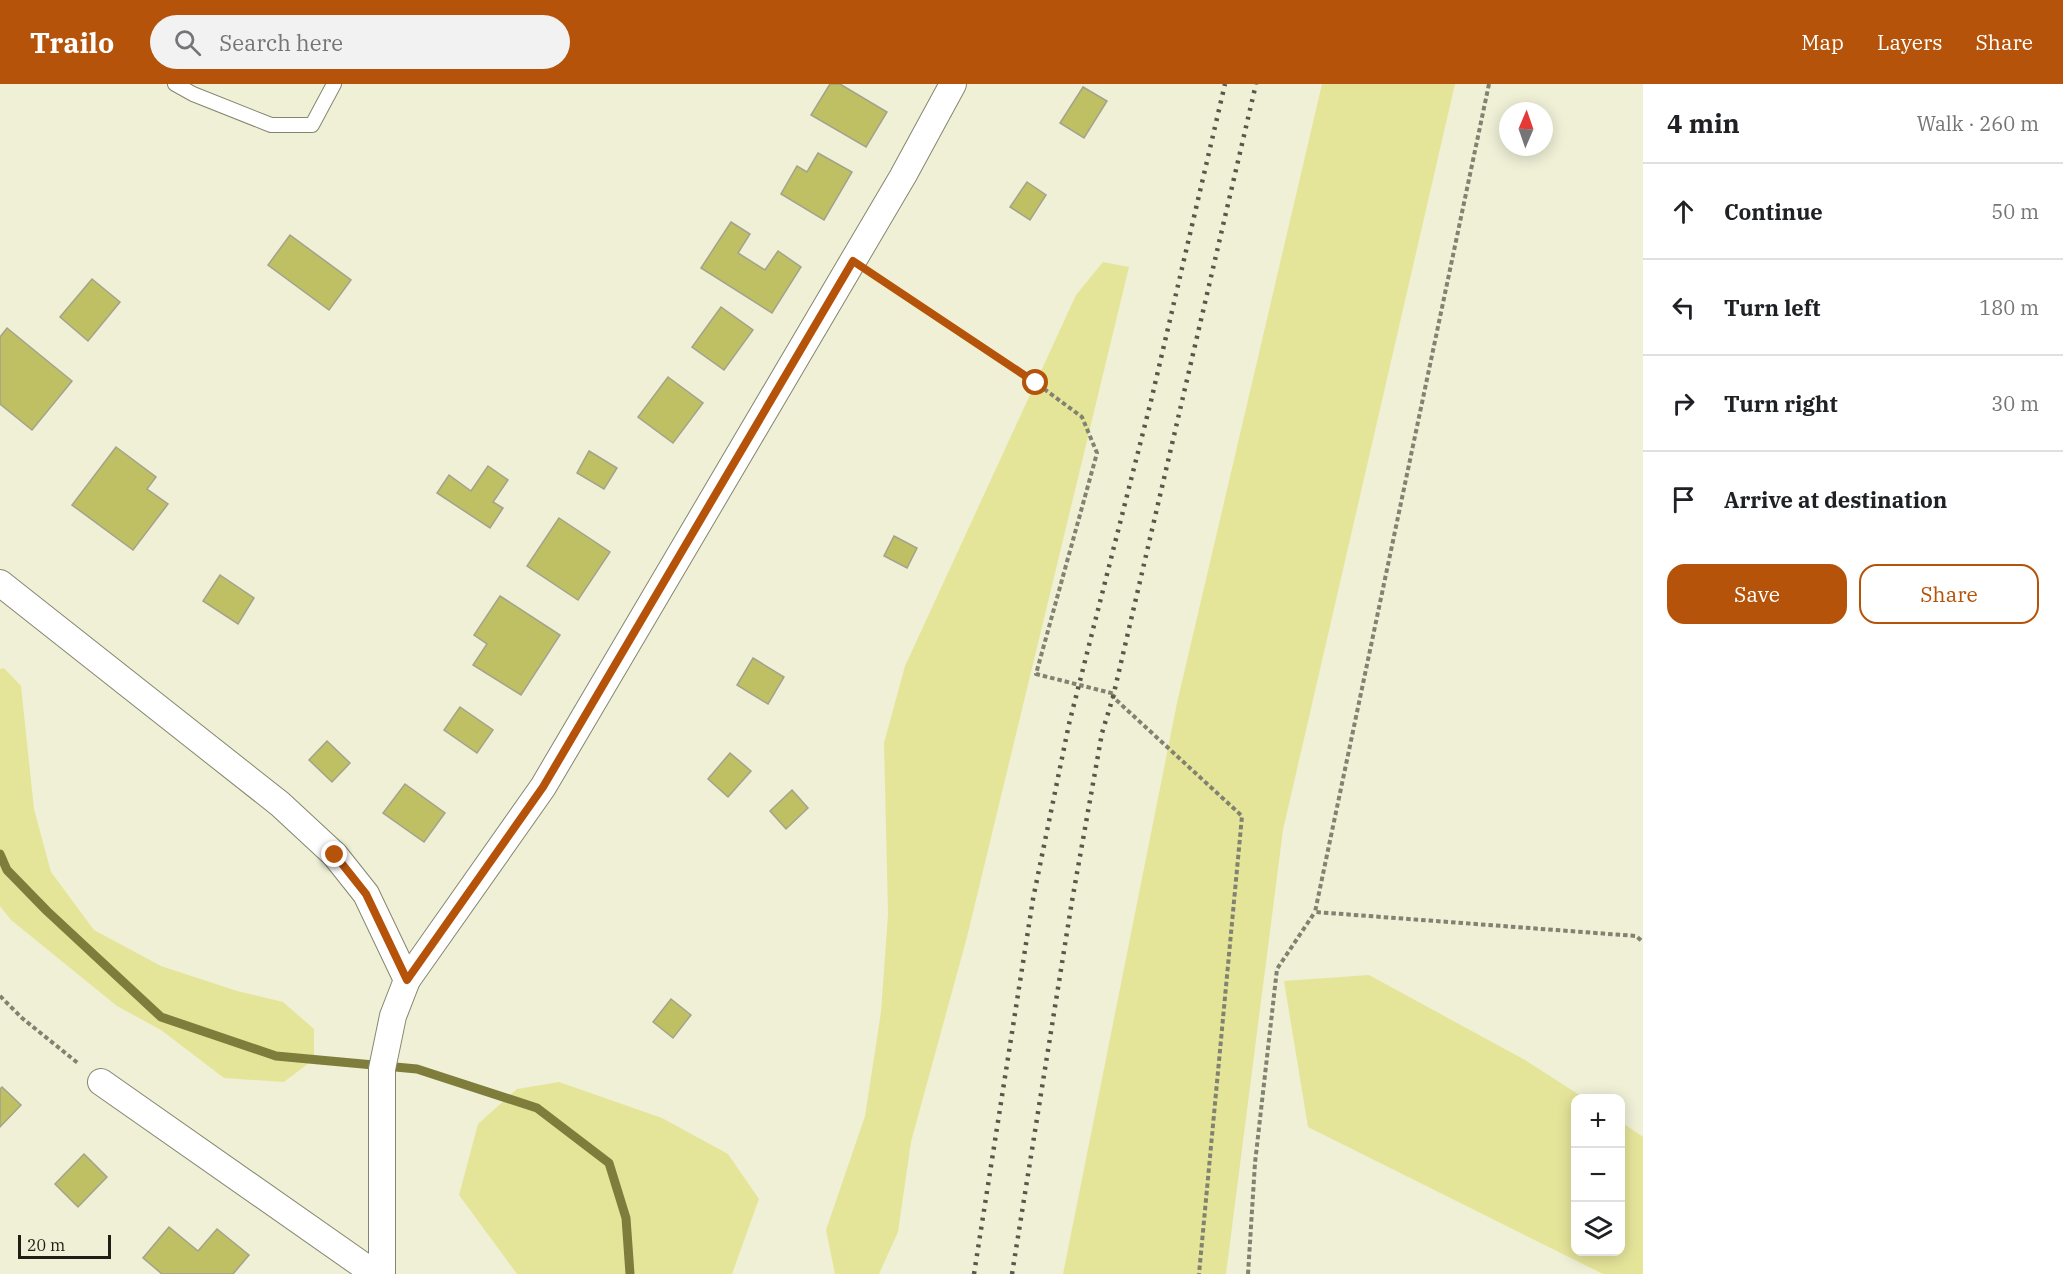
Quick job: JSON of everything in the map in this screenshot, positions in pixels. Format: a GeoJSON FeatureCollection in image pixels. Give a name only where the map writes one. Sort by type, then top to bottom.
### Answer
{"type":"FeatureCollection","features":[{"type":"Feature","properties":{"kind":"street"},"geometry":{"type":"LineString","coordinates":[[382,1274],[382,1069],[393,1016],[407,980],[543,787],[853,261],[953,84]]}},
{"type":"Feature","properties":{"kind":"street"},"geometry":{"type":"LineString","coordinates":[[0,583],[280,804],[335,855],[366,894],[407,980]]}},
{"type":"Feature","properties":{"kind":"street"},"geometry":{"type":"LineString","coordinates":[[100,1082],[375,1274]]}},
{"type":"Feature","properties":{"kind":"lane"},"geometry":{"type":"LineString","coordinates":[[175,84],[193,94],[271,125],[312,125],[334,84]]}},
{"type":"Feature","properties":{"kind":"path"},"geometry":{"type":"LineString","coordinates":[[1248,1274],[1255,1163],[1277,969],[1316,912],[1489,84]]}},
{"type":"Feature","properties":{"kind":"path"},"geometry":{"type":"LineString","coordinates":[[853,261],[1036,383],[1082,417],[1097,453],[1036,674],[1115,694],[1113,697],[1242,816],[1199,1274]]}},
{"type":"Feature","properties":{"kind":"path"},"geometry":{"type":"LineString","coordinates":[[1316,912],[1636,936],[1643,942]]}},
{"type":"Feature","properties":{"kind":"path"},"geometry":{"type":"LineString","coordinates":[[0,996],[22,1018],[100,1082]]}},
{"type":"Feature","properties":{"kind":"green space"},"geometry":{"type":"Polygon","coordinates":[[[1322,84],[1455,84],[1283,830],[1226,1274],[1063,1274],[1177,703],[1322,84]]]}},
{"type":"Feature","properties":{"kind":"green space"},"geometry":{"type":"Polygon","coordinates":[[[1103,262],[1129,267],[967,937],[911,1142],[898,1232],[879,1274],[835,1274],[826,1230],[865,1116],[881,1012],[888,914],[884,743],[905,666],[1076,295],[1103,262]]]}},
{"type":"Feature","properties":{"kind":"green space"},"geometry":{"type":"Polygon","coordinates":[[[4,668],[21,686],[34,809],[51,872],[94,930],[161,966],[237,991],[283,1002],[314,1029],[314,1059],[284,1082],[224,1078],[161,1030],[117,1006],[11,920],[0,906],[0,669],[4,668]]]}},
{"type":"Feature","properties":{"kind":"green space"},"geometry":{"type":"Polygon","coordinates":[[[1369,975],[1525,1060],[1578,1094],[1571,1094],[1571,1256],[1625,1256],[1625,1125],[1643,1137],[1643,1274],[1603,1274],[1308,1127],[1284,981],[1369,975]]]}},
{"type":"Feature","properties":{"kind":"green space"},"geometry":{"type":"Polygon","coordinates":[[[559,1082],[662,1118],[728,1154],[759,1199],[732,1274],[517,1274],[459,1195],[478,1124],[517,1089],[559,1082]]]}},
{"type":"Feature","properties":{"kind":"building"},"geometry":{"type":"Polygon","coordinates":[[[830,84],[840,84],[887,112],[866,147],[811,115],[830,84]]]}},
{"type":"Feature","properties":{"kind":"building"},"geometry":{"type":"Polygon","coordinates":[[[1083,87],[1107,101],[1084,138],[1060,123],[1083,87]]]}},
{"type":"Feature","properties":{"kind":"building"},"geometry":{"type":"Polygon","coordinates":[[[818,153],[852,172],[824,220],[781,194],[797,166],[807,172],[818,153]]]}},
{"type":"Feature","properties":{"kind":"building"},"geometry":{"type":"Polygon","coordinates":[[[1027,182],[1046,195],[1030,220],[1010,207],[1027,182]]]}},
{"type":"Feature","properties":{"kind":"building"},"geometry":{"type":"Polygon","coordinates":[[[731,222],[750,234],[738,253],[765,270],[778,251],[801,267],[772,313],[701,268],[731,222]]]}},
{"type":"Feature","properties":{"kind":"building"},"geometry":{"type":"Polygon","coordinates":[[[290,235],[351,280],[329,310],[268,265],[290,235]]]}},
{"type":"Feature","properties":{"kind":"building"},"geometry":{"type":"Polygon","coordinates":[[[92,279],[120,302],[88,341],[60,317],[92,279]]]}},
{"type":"Feature","properties":{"kind":"building"},"geometry":{"type":"Polygon","coordinates":[[[721,307],[753,330],[724,370],[692,347],[721,307]]]}},
{"type":"Feature","properties":{"kind":"building"},"geometry":{"type":"Polygon","coordinates":[[[7,328],[72,381],[32,430],[0,404],[0,337],[7,328]]]}},
{"type":"Feature","properties":{"kind":"building"},"geometry":{"type":"Polygon","coordinates":[[[668,377],[703,403],[673,443],[638,417],[668,377]]]}},
{"type":"Feature","properties":{"kind":"building"},"geometry":{"type":"Polygon","coordinates":[[[116,447],[156,477],[147,489],[168,504],[133,550],[72,505],[116,447]]]}},
{"type":"Feature","properties":{"kind":"building"},"geometry":{"type":"Polygon","coordinates":[[[589,451],[617,468],[604,489],[577,473],[589,451]]]}},
{"type":"Feature","properties":{"kind":"building"},"geometry":{"type":"Polygon","coordinates":[[[488,466],[508,480],[493,502],[503,508],[490,528],[437,493],[449,475],[471,491],[488,466]]]}},
{"type":"Feature","properties":{"kind":"building"},"geometry":{"type":"Polygon","coordinates":[[[559,518],[610,552],[578,600],[527,566],[559,518]]]}},
{"type":"Feature","properties":{"kind":"building"},"geometry":{"type":"Polygon","coordinates":[[[894,536],[917,548],[907,568],[884,556],[894,536]]]}},
{"type":"Feature","properties":{"kind":"building"},"geometry":{"type":"Polygon","coordinates":[[[220,575],[254,598],[238,624],[203,601],[220,575]]]}},
{"type":"Feature","properties":{"kind":"building"},"geometry":{"type":"Polygon","coordinates":[[[500,596],[560,635],[521,695],[473,665],[487,644],[474,635],[500,596]]]}},
{"type":"Feature","properties":{"kind":"building"},"geometry":{"type":"Polygon","coordinates":[[[753,658],[784,677],[768,704],[737,685],[753,658]]]}},
{"type":"Feature","properties":{"kind":"building"},"geometry":{"type":"Polygon","coordinates":[[[460,707],[493,730],[477,753],[444,730],[460,707]]]}},
{"type":"Feature","properties":{"kind":"building"},"geometry":{"type":"Polygon","coordinates":[[[327,741],[350,763],[332,782],[309,760],[327,741]]]}},
{"type":"Feature","properties":{"kind":"building"},"geometry":{"type":"Polygon","coordinates":[[[730,753],[751,771],[728,797],[708,779],[730,753]]]}},
{"type":"Feature","properties":{"kind":"building"},"geometry":{"type":"Polygon","coordinates":[[[405,784],[445,813],[424,842],[383,813],[405,784]]]}},
{"type":"Feature","properties":{"kind":"building"},"geometry":{"type":"Polygon","coordinates":[[[792,790],[808,808],[786,829],[770,811],[792,790]]]}},
{"type":"Feature","properties":{"kind":"building"},"geometry":{"type":"Polygon","coordinates":[[[671,999],[691,1015],[673,1038],[653,1022],[671,999]]]}},
{"type":"Feature","properties":{"kind":"building"},"geometry":{"type":"Polygon","coordinates":[[[2,1087],[21,1105],[0,1127],[0,1089],[2,1087]]]}},
{"type":"Feature","properties":{"kind":"building"},"geometry":{"type":"Polygon","coordinates":[[[84,1154],[107,1177],[78,1207],[55,1184],[84,1154]]]}},
{"type":"Feature","properties":{"kind":"building"},"geometry":{"type":"Polygon","coordinates":[[[169,1227],[198,1251],[217,1229],[249,1255],[233,1274],[162,1274],[143,1258],[169,1227]]]}},
{"type":"Feature","properties":{"kind":"waterway"},"geometry":{"type":"LineString","coordinates":[[0,854],[7,870],[47,911],[161,1017],[276,1056],[417,1069],[537,1108],[609,1163],[626,1218],[630,1274]]}},
{"type":"Feature","properties":{"kind":"railway"},"geometry":{"type":"LineString","coordinates":[[974,1274],[1033,899],[1069,724],[1151,401],[1225,84]]}},
{"type":"Feature","properties":{"kind":"railway"},"geometry":{"type":"LineString","coordinates":[[1012,1274],[1072,901],[1102,733],[1113,697],[1256,84]]}},
{"type":"Feature","properties":{"kind":"route"},"geometry":{"type":"LineString","coordinates":[[335,855],[366,894],[407,980],[543,787],[853,261],[1036,383]]}}]}
